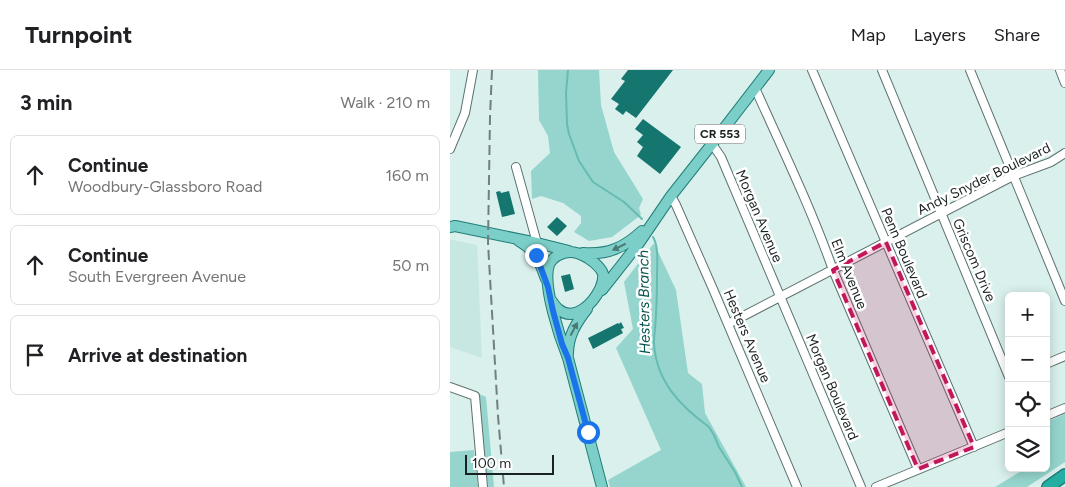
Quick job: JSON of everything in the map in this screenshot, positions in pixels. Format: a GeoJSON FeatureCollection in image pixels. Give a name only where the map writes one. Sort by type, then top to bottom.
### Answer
{"type":"FeatureCollection","features":[{"type":"Feature","properties":{"kind":"highway"},"geometry":{"type":"LineString","coordinates":[[1048,487],[1065,475]]}},
{"type":"Feature","properties":{"kind":"main road","name":"CR 553"},"geometry":{"type":"LineString","coordinates":[[568,358],[570,335],[574,327],[639,243],[671,196],[769,70]]}},
{"type":"Feature","properties":{"kind":"main road","name":"CR 553"},"geometry":{"type":"LineString","coordinates":[[574,252],[597,254],[620,247],[638,235],[654,220]]}},
{"type":"Feature","properties":{"kind":"main road"},"geometry":{"type":"LineString","coordinates":[[452,225],[515,238],[574,252],[591,260],[600,267],[604,277],[593,300],[582,310],[570,313],[558,309],[551,300],[536,255],[515,238]]}},
{"type":"Feature","properties":{"kind":"main road"},"geometry":{"type":"LineString","coordinates":[[548,287],[550,263],[559,254],[574,252]]}},
{"type":"Feature","properties":{"kind":"main road","name":"CR 553"},"geometry":{"type":"LineString","coordinates":[[551,300],[602,487]]}},
{"type":"Feature","properties":{"kind":"street"},"geometry":{"type":"LineString","coordinates":[[450,149],[465,113],[473,70]]}},
{"type":"Feature","properties":{"kind":"street","name":"Penn Boulevard"},"geometry":{"type":"LineString","coordinates":[[812,70],[974,447]]}},
{"type":"Feature","properties":{"kind":"street","name":"Griscom Drive"},"geometry":{"type":"LineString","coordinates":[[882,70],[1005,367]]}},
{"type":"Feature","properties":{"kind":"street"},"geometry":{"type":"LineString","coordinates":[[970,70],[1065,301]]}},
{"type":"Feature","properties":{"kind":"street"},"geometry":{"type":"LineString","coordinates":[[1060,70],[1065,83]]}},
{"type":"Feature","properties":{"kind":"street","name":"Elm Avenue"},"geometry":{"type":"LineString","coordinates":[[755,88],[807,205],[918,469]]}},
{"type":"Feature","properties":{"kind":"street","name":"Morgan Avenue"},"geometry":{"type":"LineString","coordinates":[[712,144],[721,157],[780,298]]}},
{"type":"Feature","properties":{"kind":"street","name":"Andy Snyder Boulevard"},"geometry":{"type":"LineString","coordinates":[[728,324],[1013,176],[1051,162],[1065,153]]}},
{"type":"Feature","properties":{"kind":"street"},"geometry":{"type":"LineString","coordinates":[[516,167],[537,243]]}},
{"type":"Feature","properties":{"kind":"street","name":"Hesters Avenue"},"geometry":{"type":"LineString","coordinates":[[671,196],[713,289],[797,487]]}},
{"type":"Feature","properties":{"kind":"street","name":"Morgan Boulevard"},"geometry":{"type":"LineString","coordinates":[[780,298],[861,487]]}},
{"type":"Feature","properties":{"kind":"street"},"geometry":{"type":"LineString","coordinates":[[1050,362],[1065,356]]}},
{"type":"Feature","properties":{"kind":"street"},"geometry":{"type":"LineString","coordinates":[[450,387],[475,396],[484,487]]}},
{"type":"Feature","properties":{"kind":"street"},"geometry":{"type":"LineString","coordinates":[[1050,414],[1065,408]]}},
{"type":"Feature","properties":{"kind":"street"},"geometry":{"type":"LineString","coordinates":[[876,487],[1005,434]]}},
{"type":"Feature","properties":{"kind":"highlighted area"},"geometry":{"type":"Polygon","coordinates":[[[886,242],[974,447],[918,469],[833,270],[886,242]]]}},
{"type":"Feature","properties":{"kind":"shaded area"},"geometry":{"type":"Polygon","coordinates":[[[538,70],[599,70],[601,105],[614,152],[643,199],[639,208],[641,215],[612,237],[589,241],[574,232],[581,223],[581,216],[563,203],[541,196],[532,199],[531,171],[550,153],[548,136],[539,120],[538,70]]]}},
{"type":"Feature","properties":{"kind":"shaded area"},"geometry":{"type":"Polygon","coordinates":[[[450,240],[477,245],[482,358],[450,347],[450,240]]]}},
{"type":"Feature","properties":{"kind":"shaded area"},"geometry":{"type":"Polygon","coordinates":[[[654,243],[676,290],[688,373],[702,384],[705,413],[746,487],[610,487],[608,480],[661,450],[616,348],[633,329],[624,282],[654,243]]]}},
{"type":"Feature","properties":{"kind":"shaded area"},"geometry":{"type":"Polygon","coordinates":[[[479,394],[486,397],[494,487],[488,487],[479,394]]]}},
{"type":"Feature","properties":{"kind":"shaded area"},"geometry":{"type":"Polygon","coordinates":[[[1065,414],[1065,462],[1050,472],[1050,427],[1050,420],[1065,414]]]}},
{"type":"Feature","properties":{"kind":"shaded area"},"geometry":{"type":"Polygon","coordinates":[[[474,450],[478,487],[450,487],[450,452],[474,450]]]}},
{"type":"Feature","properties":{"kind":"shaded area"},"geometry":{"type":"Polygon","coordinates":[[[1019,472],[1050,472],[1027,487],[995,487],[1019,472]]]}},
{"type":"Feature","properties":{"kind":"building"},"geometry":{"type":"Polygon","coordinates":[[[628,70],[673,70],[636,118],[626,111],[623,115],[615,109],[619,104],[611,99],[625,81],[621,79],[628,70]]]}},
{"type":"Feature","properties":{"kind":"building"},"geometry":{"type":"Polygon","coordinates":[[[643,119],[681,147],[660,174],[637,156],[643,147],[637,142],[643,135],[635,129],[643,119]]]}},
{"type":"Feature","properties":{"kind":"building"},"geometry":{"type":"Polygon","coordinates":[[[500,191],[501,193],[509,191],[515,214],[502,217],[496,192],[500,191]]]}},
{"type":"Feature","properties":{"kind":"building"},"geometry":{"type":"Polygon","coordinates":[[[557,217],[567,226],[557,236],[547,227],[557,217]]]}},
{"type":"Feature","properties":{"kind":"building"},"geometry":{"type":"Polygon","coordinates":[[[570,274],[574,289],[565,292],[561,276],[570,274]]]}},
{"type":"Feature","properties":{"kind":"building"},"geometry":{"type":"Polygon","coordinates":[[[621,322],[624,328],[621,329],[623,333],[593,349],[588,338],[621,322]]]}},
{"type":"Feature","properties":{"kind":"waterway","name":"Hesters Branch"},"geometry":{"type":"LineString","coordinates":[[568,70],[566,93],[567,124],[579,161],[593,182],[624,202],[642,219]]}},
{"type":"Feature","properties":{"kind":"waterway","name":"Hesters Branch"},"geometry":{"type":"LineString","coordinates":[[653,237],[656,245],[657,260],[657,303],[654,343],[659,369],[679,401],[709,427],[742,487]]}},
{"type":"Feature","properties":{"kind":"railway"},"geometry":{"type":"LineString","coordinates":[[492,70],[488,243],[504,487]]}},
{"type":"Feature","properties":{"kind":"route"},"geometry":{"type":"LineString","coordinates":[[536,255],[548,287],[562,344],[568,358],[588,432]]}}]}
